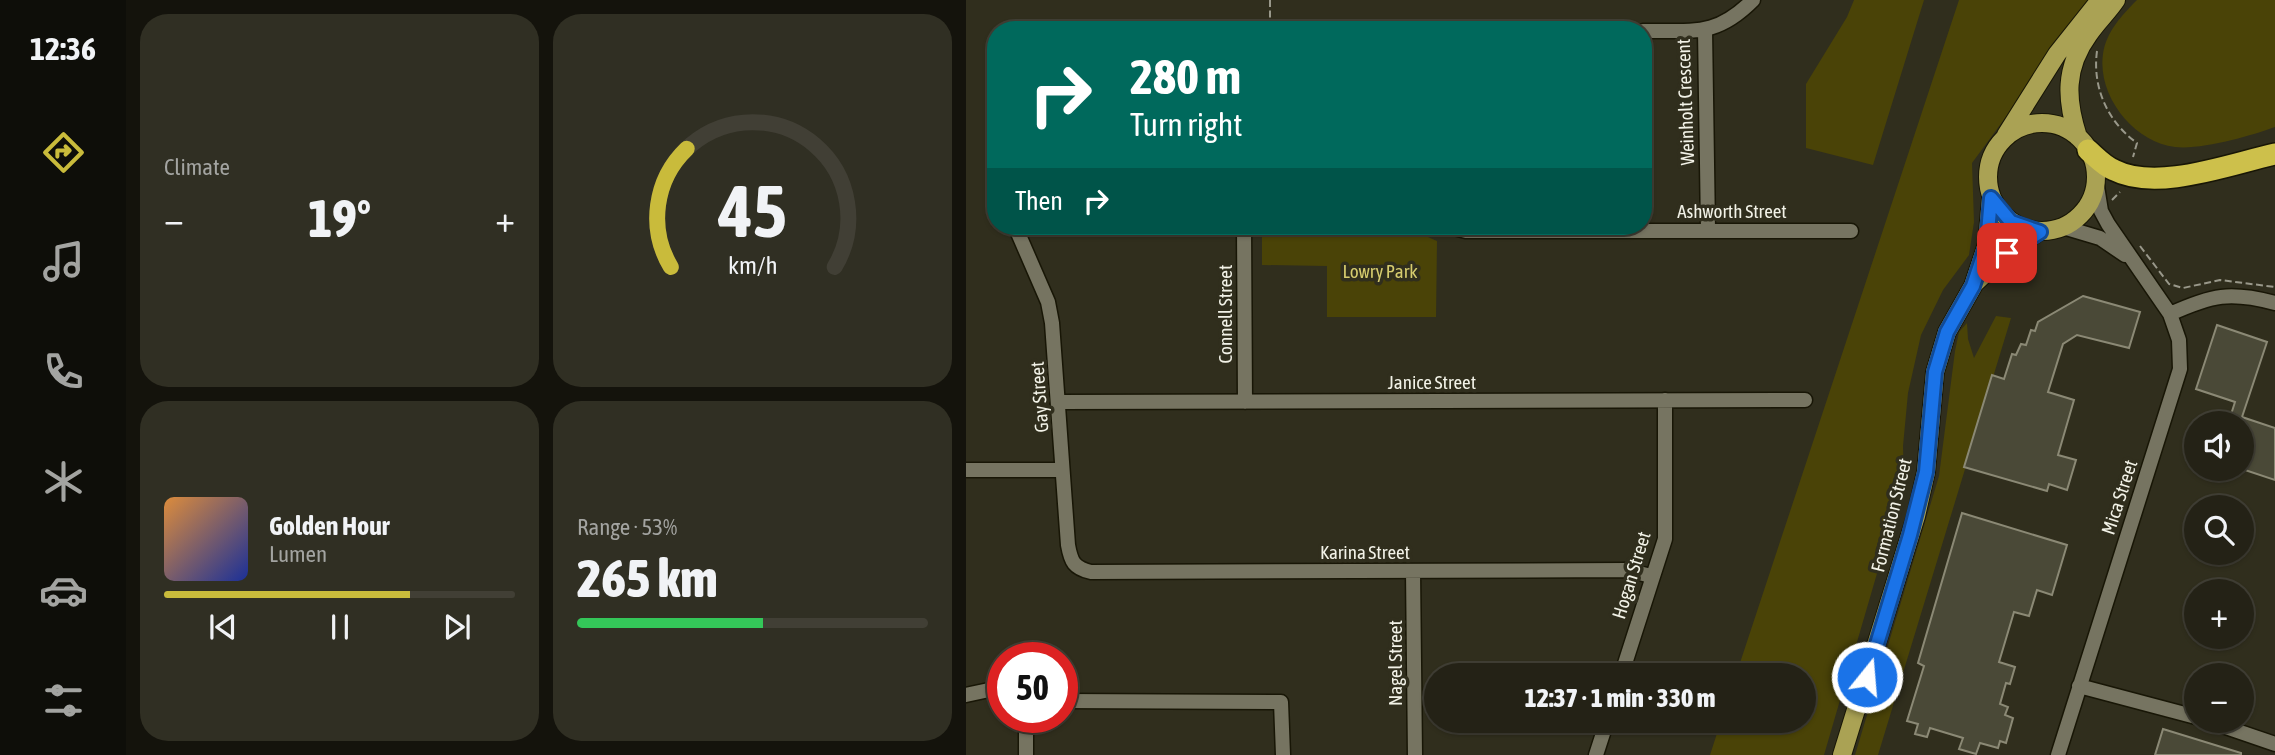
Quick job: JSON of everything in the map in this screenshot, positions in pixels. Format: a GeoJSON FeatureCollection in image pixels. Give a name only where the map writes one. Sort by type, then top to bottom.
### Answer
{"type":"FeatureCollection","features":[{"type":"Feature","properties":{"kind":"highway"},"geometry":{"type":"LineString","coordinates":[[2083,143],[2108,167],[2128,175],[2172,177],[2275,154]]}},
{"type":"Feature","properties":{"kind":"main road"},"geometry":{"type":"LineString","coordinates":[[2100,0],[2057,54],[1994,151],[1988,166],[1987,183],[1991,198],[2011,222],[2040,232],[2063,227],[2086,208],[2096,180],[2095,164],[2083,143],[2067,101],[2070,79],[2086,37],[2116,0]]}},
{"type":"Feature","properties":{"kind":"main road"},"geometry":{"type":"LineString","coordinates":[[2004,138],[2018,128],[2049,124],[2083,143]]}},
{"type":"Feature","properties":{"kind":"main road","name":"Formation Street"},"geometry":{"type":"LineString","coordinates":[[1842,755],[1916,516],[1926,472],[1935,372],[1947,332],[1973,286],[1987,244],[1991,198]]}},
{"type":"Feature","properties":{"kind":"main road","name":"Formation Street"},"geometry":{"type":"LineString","coordinates":[[1973,286],[2007,253],[2040,232]]}},
{"type":"Feature","properties":{"kind":"street"},"geometry":{"type":"LineString","coordinates":[[1705,30],[1721,26],[1754,0]]}},
{"type":"Feature","properties":{"kind":"street","name":"Weinholt Crescent"},"geometry":{"type":"LineString","coordinates":[[1652,31],[1705,30],[1708,230]]}},
{"type":"Feature","properties":{"kind":"street","name":"Mica Street"},"geometry":{"type":"LineString","coordinates":[[2057,755],[2180,369],[2179,340],[2170,314],[2101,211],[2096,180]]}},
{"type":"Feature","properties":{"kind":"street","name":"Mica Street"},"geometry":{"type":"LineString","coordinates":[[2063,227],[2100,238],[2132,259]]}},
{"type":"Feature","properties":{"kind":"street","name":"Ashworth Street"},"geometry":{"type":"LineString","coordinates":[[1652,230],[1851,231]]}},
{"type":"Feature","properties":{"kind":"street","name":"Gay Street"},"geometry":{"type":"LineString","coordinates":[[1019,235],[1048,302],[1060,402],[1068,545],[1071,562],[1078,569]]}},
{"type":"Feature","properties":{"kind":"street","name":"Connell Street"},"geometry":{"type":"LineString","coordinates":[[1244,235],[1245,402]]}},
{"type":"Feature","properties":{"kind":"street"},"geometry":{"type":"LineString","coordinates":[[2170,314],[2209,297],[2242,294],[2275,303]]}},
{"type":"Feature","properties":{"kind":"street","name":"Hogan Street"},"geometry":{"type":"LineString","coordinates":[[1625,663],[1665,539],[1665,400]]}},
{"type":"Feature","properties":{"kind":"street","name":"Janice Street"},"geometry":{"type":"LineString","coordinates":[[1060,402],[1805,400]]}},
{"type":"Feature","properties":{"kind":"street"},"geometry":{"type":"LineString","coordinates":[[966,470],[1062,470]]}},
{"type":"Feature","properties":{"kind":"street","name":"Karina Street"},"geometry":{"type":"LineString","coordinates":[[1078,569],[1091,572],[1627,570],[1651,576]]}},
{"type":"Feature","properties":{"kind":"street","name":"Nagel Street"},"geometry":{"type":"LineString","coordinates":[[1413,571],[1415,755]]}},
{"type":"Feature","properties":{"kind":"street"},"geometry":{"type":"LineString","coordinates":[[2079,686],[2184,714]]}},
{"type":"Feature","properties":{"kind":"street"},"geometry":{"type":"LineString","coordinates":[[966,695],[987,690]]}},
{"type":"Feature","properties":{"kind":"street"},"geometry":{"type":"LineString","coordinates":[[1078,701],[1281,702],[1283,755]]}},
{"type":"Feature","properties":{"kind":"street"},"geometry":{"type":"LineString","coordinates":[[1026,733],[1026,755]]}},
{"type":"Feature","properties":{"kind":"street"},"geometry":{"type":"LineString","coordinates":[[1596,755],[1603,733]]}},
{"type":"Feature","properties":{"kind":"street"},"geometry":{"type":"LineString","coordinates":[[2243,733],[2275,744]]}},
{"type":"Feature","properties":{"kind":"path"},"geometry":{"type":"LineString","coordinates":[[1270,0],[1270,21]]}},
{"type":"Feature","properties":{"kind":"path"},"geometry":{"type":"LineString","coordinates":[[2099,46],[2096,72],[2102,97],[2121,131],[2137,143],[2128,175],[2112,200],[2114,207]]}},
{"type":"Feature","properties":{"kind":"path"},"geometry":{"type":"LineString","coordinates":[[2140,246],[2169,284],[2183,288],[2220,280],[2275,287]]}},
{"type":"Feature","properties":{"kind":"green space"},"geometry":{"type":"Polygon","coordinates":[[[1854,0],[1924,0],[1873,165],[1806,148],[1806,84],[1847,17],[1854,0]]]}},
{"type":"Feature","properties":{"kind":"green space"},"geometry":{"type":"Polygon","coordinates":[[[1959,0],[2092,0],[1972,163],[1974,222],[1969,255],[1943,290],[1921,335],[1908,393],[1903,446],[1904,481],[1824,755],[1710,755],[1717,733],[1816,733],[1816,663],[1740,663],[1959,0]]]}},
{"type":"Feature","properties":{"kind":"green space"},"geometry":{"type":"Polygon","coordinates":[[[2137,0],[2275,0],[2275,127],[2226,141],[2175,147],[2146,136],[2133,126],[2112,101],[2106,86],[2103,54],[2111,31],[2137,0]]]}},
{"type":"Feature","properties":{"kind":"green space","name":"Lowry Park"},"geometry":{"type":"Polygon","coordinates":[[[1262,235],[1423,235],[1437,241],[1436,317],[1327,317],[1327,266],[1262,265],[1262,235]]]}},
{"type":"Feature","properties":{"kind":"green space"},"geometry":{"type":"Polygon","coordinates":[[[1996,316],[2011,318],[1878,755],[1855,755],[1939,476],[1959,332],[1967,323],[1968,339],[1974,358],[1996,316]]]}},
{"type":"Feature","properties":{"kind":"building"},"geometry":{"type":"Polygon","coordinates":[[[2083,296],[2140,312],[2129,348],[2077,335],[2063,344],[2048,392],[2074,400],[2058,455],[2076,460],[2067,490],[2049,484],[2047,491],[1964,467],[1992,375],[2004,379],[2012,354],[2016,355],[2021,344],[2026,345],[2031,330],[2035,331],[2038,322],[2083,296]]]}},
{"type":"Feature","properties":{"kind":"building"},"geometry":{"type":"Polygon","coordinates":[[[2217,325],[2267,342],[2244,411],[2232,411],[2235,402],[2196,389],[2217,325]]]}},
{"type":"Feature","properties":{"kind":"building"},"geometry":{"type":"Polygon","coordinates":[[[2254,421],[2275,428],[2275,480],[2254,473],[2254,421]]]}},
{"type":"Feature","properties":{"kind":"building"},"geometry":{"type":"Polygon","coordinates":[[[1962,513],[2067,545],[2052,595],[2037,590],[2029,616],[2014,612],[1999,662],[2015,667],[2010,684],[2006,683],[2000,704],[2008,707],[2005,715],[2013,718],[2006,743],[2000,741],[1998,748],[1980,743],[1976,754],[1959,749],[1963,738],[1930,728],[1927,737],[1915,734],[1918,724],[1907,721],[1924,666],[1918,663],[1962,513]]]}},
{"type":"Feature","properties":{"kind":"building"},"geometry":{"type":"Polygon","coordinates":[[[2163,729],[2241,753],[2241,755],[2155,755],[2163,729]]]}},
{"type":"Feature","properties":{"kind":"route"},"geometry":{"type":"LineString","coordinates":[[1867,677],[1916,516],[1926,472],[1935,372],[1947,332],[1973,286],[1987,244],[1991,198],[1999,212],[2011,222],[2024,229],[2040,232],[2007,253]]}}]}
